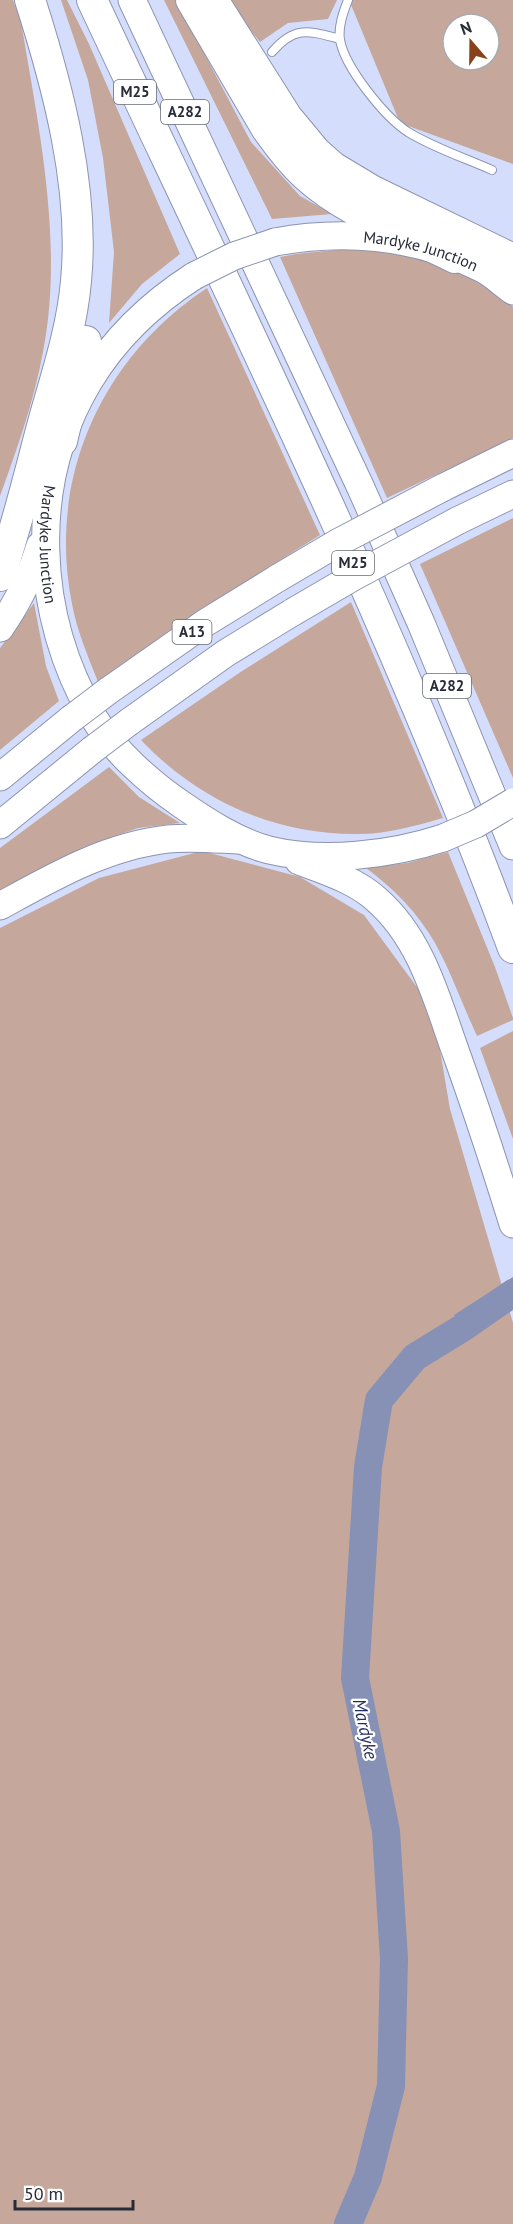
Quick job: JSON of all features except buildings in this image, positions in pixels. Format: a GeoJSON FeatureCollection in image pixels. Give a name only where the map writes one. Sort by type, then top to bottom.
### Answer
{"type":"FeatureCollection","features":[{"type":"Feature","properties":{"kind":"highway"},"geometry":{"type":"LineString","coordinates":[[0,576],[70,325],[76,281],[75,203],[66,139],[48,58],[30,0]]}},
{"type":"Feature","properties":{"kind":"highway"},"geometry":{"type":"LineString","coordinates":[[45,0],[61,48],[82,136],[92,202],[95,249],[93,303],[62,441]]}},
{"type":"Feature","properties":{"kind":"highway","name":"M25"},"geometry":{"type":"LineString","coordinates":[[92,0],[255,347],[380,621],[454,795],[513,948]]}},
{"type":"Feature","properties":{"kind":"highway","name":"A282"},"geometry":{"type":"LineString","coordinates":[[132,0],[363,493],[421,623],[513,846]]}},
{"type":"Feature","properties":{"kind":"highway"},"geometry":{"type":"LineString","coordinates":[[191,0],[266,128],[306,175],[334,197],[358,211],[455,258]]}},
{"type":"Feature","properties":{"kind":"highway"},"geometry":{"type":"LineString","coordinates":[[213,0],[287,117],[316,152],[333,167],[373,191],[513,259]]}},
{"type":"Feature","properties":{"kind":"highway","name":"Mardyke Junction"},"geometry":{"type":"LineString","coordinates":[[513,291],[484,270],[429,247],[358,235],[311,237],[275,242],[234,256],[194,276],[150,308],[128,330],[89,381],[62,441],[48,501],[45,530],[47,582],[56,624],[69,664],[95,719],[152,783],[193,812],[242,840],[270,850],[324,855],[372,854],[397,851],[443,838],[476,824],[513,802]]}},
{"type":"Feature","properties":{"kind":"highway"},"geometry":{"type":"LineString","coordinates":[[484,270],[513,282]]}},
{"type":"Feature","properties":{"kind":"highway","name":"A13"},"geometry":{"type":"LineString","coordinates":[[0,777],[108,691],[205,623],[349,537],[513,453]]}},
{"type":"Feature","properties":{"kind":"highway","name":"A13"},"geometry":{"type":"LineString","coordinates":[[0,825],[92,750],[226,653],[362,572],[513,494]]}},
{"type":"Feature","properties":{"kind":"highway"},"geometry":{"type":"LineString","coordinates":[[0,628],[27,585],[45,530]]}},
{"type":"Feature","properties":{"kind":"highway"},"geometry":{"type":"LineString","coordinates":[[0,906],[59,873],[111,852],[168,839],[242,840]]}},
{"type":"Feature","properties":{"kind":"highway"},"geometry":{"type":"LineString","coordinates":[[270,850],[327,871],[365,890],[397,920],[416,949],[462,1068],[513,1224]]}},
{"type":"Feature","properties":{"kind":"lane"},"geometry":{"type":"LineString","coordinates":[[348,0],[341,18],[340,39],[346,58],[358,78],[395,123],[410,134],[492,170]]}},
{"type":"Feature","properties":{"kind":"lane"},"geometry":{"type":"LineString","coordinates":[[272,52],[291,34],[313,32],[340,39]]}},
{"type":"Feature","properties":{"kind":"shaded area"},"geometry":{"type":"Polygon","coordinates":[[[0,0],[13,0],[21,22],[47,187],[51,270],[49,311],[35,389],[0,496],[0,0]]]}},
{"type":"Feature","properties":{"kind":"shaded area"},"geometry":{"type":"Polygon","coordinates":[[[61,0],[67,0],[89,44],[180,254],[142,284],[109,323],[114,252],[103,158],[88,80],[61,0]]]}},
{"type":"Feature","properties":{"kind":"shaded area"},"geometry":{"type":"Polygon","coordinates":[[[164,0],[176,0],[251,142],[300,196],[332,214],[272,219],[164,0]]]}},
{"type":"Feature","properties":{"kind":"shaded area"},"geometry":{"type":"Polygon","coordinates":[[[227,0],[337,0],[328,19],[288,23],[260,42],[227,0]]]}},
{"type":"Feature","properties":{"kind":"shaded area"},"geometry":{"type":"Polygon","coordinates":[[[349,0],[513,0],[513,164],[400,123],[349,0]]]}},
{"type":"Feature","properties":{"kind":"shaded area"},"geometry":{"type":"Polygon","coordinates":[[[344,249],[382,250],[434,263],[484,286],[513,307],[513,438],[387,498],[280,257],[344,249]]]}},
{"type":"Feature","properties":{"kind":"shaded area"},"geometry":{"type":"Polygon","coordinates":[[[207,288],[320,535],[199,611],[98,682],[74,614],[66,557],[68,512],[76,468],[90,425],[111,386],[138,349],[170,317],[207,288]]]}},
{"type":"Feature","properties":{"kind":"shaded area"},"geometry":{"type":"Polygon","coordinates":[[[513,518],[513,778],[420,564],[513,518]]]}},
{"type":"Feature","properties":{"kind":"shaded area"},"geometry":{"type":"Polygon","coordinates":[[[351,602],[443,818],[401,829],[369,834],[327,833],[267,821],[239,810],[187,780],[141,740],[239,673],[351,602]]]}},
{"type":"Feature","properties":{"kind":"shaded area"},"geometry":{"type":"Polygon","coordinates":[[[34,603],[46,666],[59,701],[0,750],[0,648],[34,603]]]}},
{"type":"Feature","properties":{"kind":"shaded area"},"geometry":{"type":"Polygon","coordinates":[[[109,767],[139,797],[180,823],[138,828],[84,847],[0,890],[0,848],[109,767]]]}},
{"type":"Feature","properties":{"kind":"shaded area"},"geometry":{"type":"Polygon","coordinates":[[[202,851],[300,877],[364,915],[433,1009],[450,1109],[513,1323],[513,2224],[0,2224],[0,928],[99,878],[202,851]]]}},
{"type":"Feature","properties":{"kind":"shaded area"},"geometry":{"type":"Polygon","coordinates":[[[448,852],[495,967],[513,1018],[477,1036],[435,943],[421,921],[386,884],[366,868],[407,863],[448,852]]]}},
{"type":"Feature","properties":{"kind":"shaded area"},"geometry":{"type":"Polygon","coordinates":[[[513,1031],[513,1139],[480,1048],[513,1031]]]}},
{"type":"Feature","properties":{"kind":"water"},"geometry":{"type":"Polygon","coordinates":[[[513,1277],[513,1307],[478,1333],[466,1337],[454,1315],[513,1277]]]}},
{"type":"Feature","properties":{"kind":"waterway","name":"Mardyke"},"geometry":{"type":"LineString","coordinates":[[348,2224],[368,2177],[391,2086],[394,1959],[386,1831],[355,1678],[368,1467],[379,1400],[415,1357],[513,1293]]}}]}
